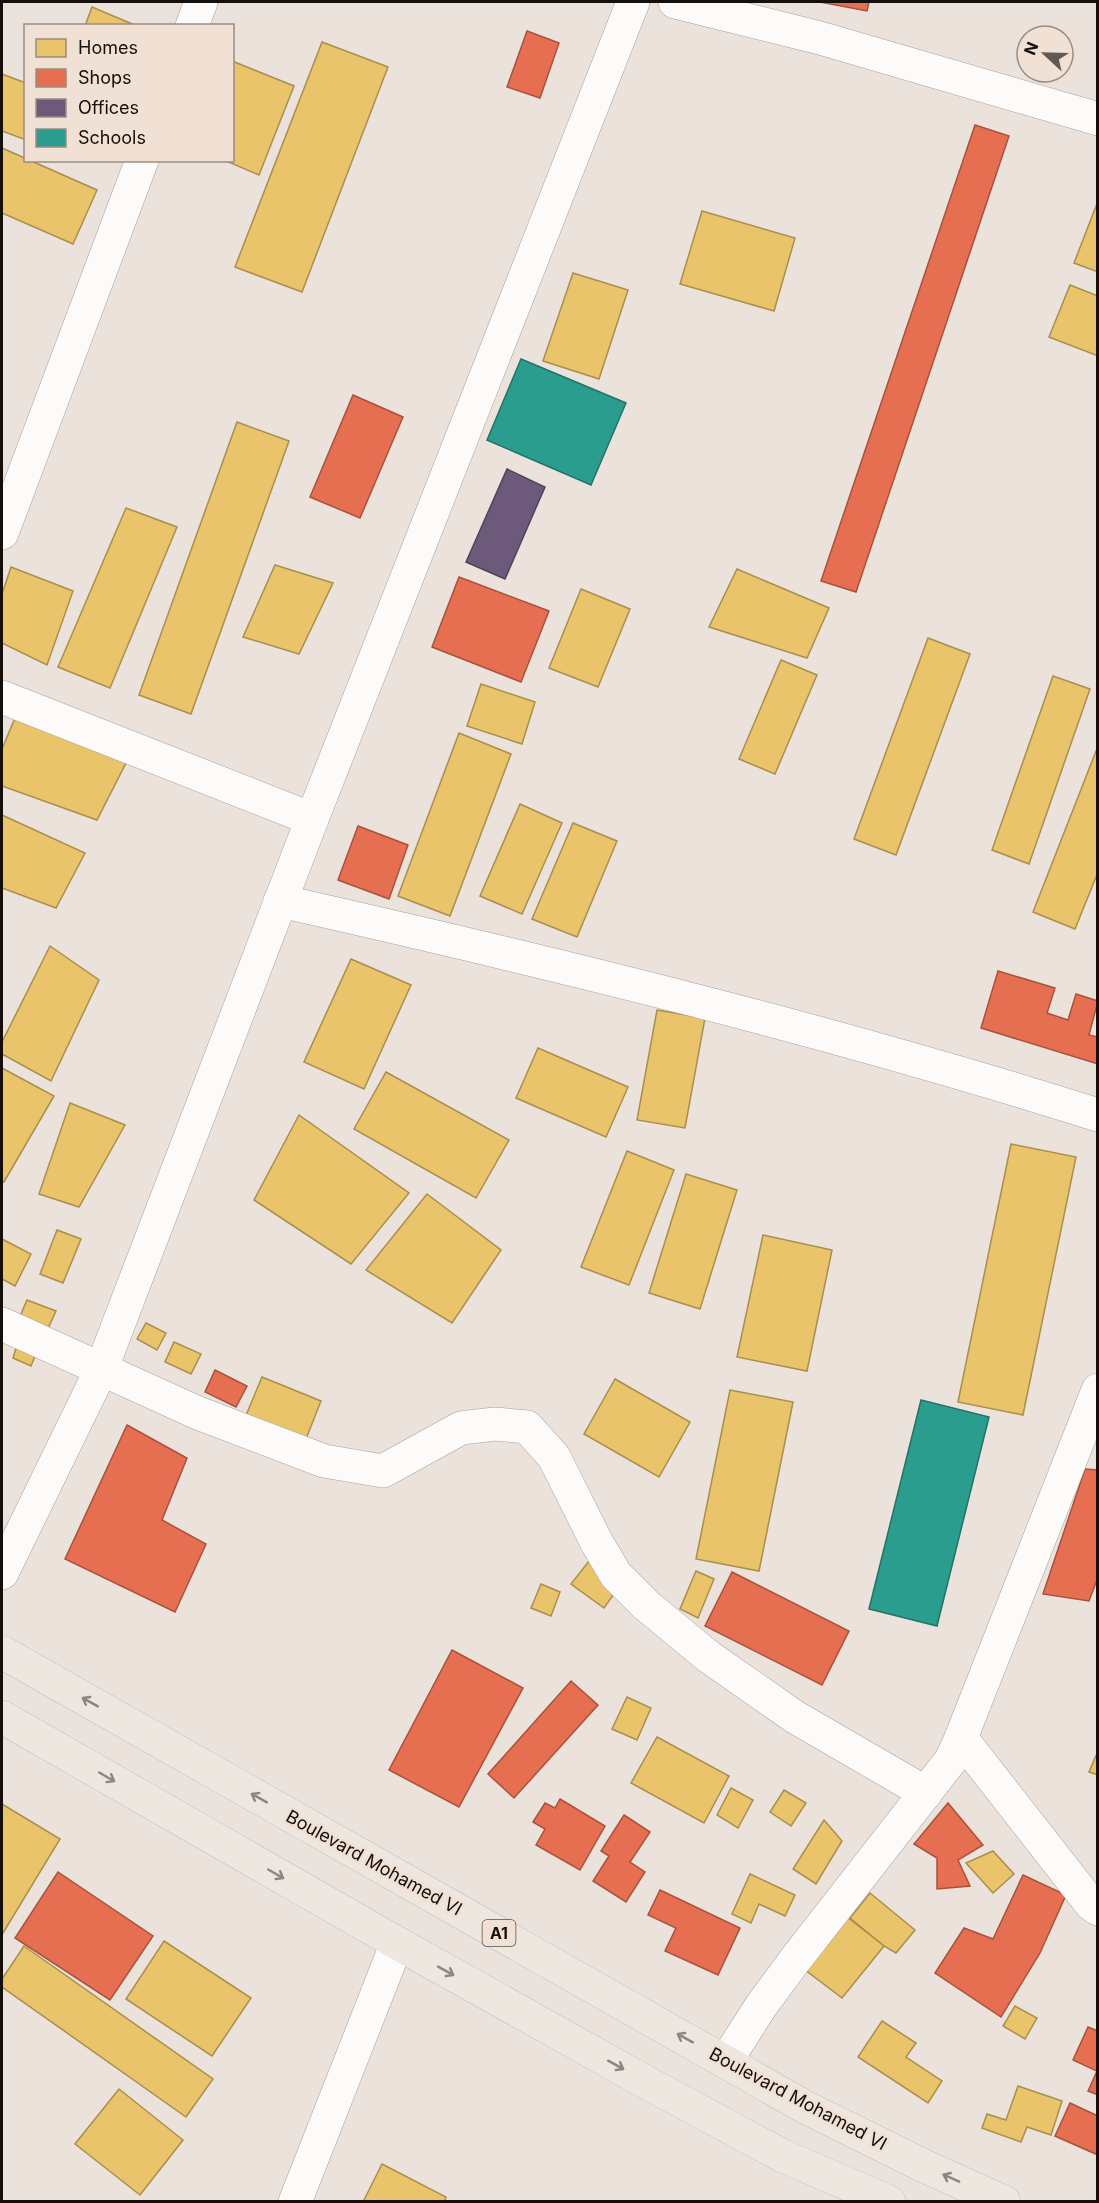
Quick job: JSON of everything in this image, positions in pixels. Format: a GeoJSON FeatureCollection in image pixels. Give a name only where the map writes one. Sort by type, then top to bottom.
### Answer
{"type":"FeatureCollection","features":[{"type":"Feature","properties":{"kind":"main road","name":"Boulevard Mohamed VI"},"geometry":{"type":"LineString","coordinates":[[2,1652],[805,2107],[924,2166],[1004,2202]]}},
{"type":"Feature","properties":{"kind":"main road"},"geometry":{"type":"LineString","coordinates":[[2,1717],[396,1943],[783,2156],[889,2202]]}},
{"type":"Feature","properties":{"kind":"street"},"geometry":{"type":"LineString","coordinates":[[193,24],[201,2]]}},
{"type":"Feature","properties":{"kind":"street"},"geometry":{"type":"LineString","coordinates":[[2,1573],[101,1370],[280,901],[633,2]]}},
{"type":"Feature","properties":{"kind":"street"},"geometry":{"type":"LineString","coordinates":[[675,2],[820,38],[1098,119]]}},
{"type":"Feature","properties":{"kind":"street"},"geometry":{"type":"LineString","coordinates":[[2,533],[141,162]]}},
{"type":"Feature","properties":{"kind":"street"},"geometry":{"type":"LineString","coordinates":[[2,697],[312,819]]}},
{"type":"Feature","properties":{"kind":"street"},"geometry":{"type":"LineString","coordinates":[[280,901],[514,954],[675,995],[972,1075],[1098,1115]]}},
{"type":"Feature","properties":{"kind":"street"},"geometry":{"type":"LineString","coordinates":[[2,1324],[198,1413],[324,1461],[383,1470],[461,1428],[495,1424],[527,1427],[554,1457],[597,1543],[616,1575],[646,1605],[709,1657],[795,1717],[926,1793]]}},
{"type":"Feature","properties":{"kind":"street"},"geometry":{"type":"LineString","coordinates":[[726,2061],[761,2006],[795,1960],[951,1760],[962,1738],[1098,1390]]}},
{"type":"Feature","properties":{"kind":"street"},"geometry":{"type":"LineString","coordinates":[[962,1738],[1034,1834],[1091,1904],[1098,1909]]}},
{"type":"Feature","properties":{"kind":"street"},"geometry":{"type":"LineString","coordinates":[[295,2202],[396,1943]]}},
{"type":"Feature","properties":{"kind":"building: Homes"},"geometry":{"type":"Polygon","coordinates":[[[92,7],[132,24],[86,24],[92,7]]]}},
{"type":"Feature","properties":{"kind":"building: Homes"},"geometry":{"type":"Polygon","coordinates":[[[322,42],[388,67],[302,292],[235,267],[322,42]]]}},
{"type":"Feature","properties":{"kind":"building: Homes"},"geometry":{"type":"Polygon","coordinates":[[[234,62],[294,86],[259,175],[229,162],[234,162],[234,62]]]}},
{"type":"Feature","properties":{"kind":"building: Homes"},"geometry":{"type":"Polygon","coordinates":[[[2,74],[24,82],[24,139],[2,131],[2,74]]]}},
{"type":"Feature","properties":{"kind":"building: Homes"},"geometry":{"type":"Polygon","coordinates":[[[2,148],[24,158],[24,162],[34,162],[97,190],[73,244],[2,213],[2,148]]]}},
{"type":"Feature","properties":{"kind":"building: Homes"},"geometry":{"type":"Polygon","coordinates":[[[1098,201],[1098,272],[1074,263],[1098,201]]]}},
{"type":"Feature","properties":{"kind":"building: Homes"},"geometry":{"type":"Polygon","coordinates":[[[702,211],[795,238],[774,311],[680,284],[702,211]]]}},
{"type":"Feature","properties":{"kind":"building: Homes"},"geometry":{"type":"Polygon","coordinates":[[[573,273],[628,290],[599,379],[543,361],[573,273]]]}},
{"type":"Feature","properties":{"kind":"building: Homes"},"geometry":{"type":"Polygon","coordinates":[[[1070,285],[1098,296],[1098,356],[1049,337],[1070,285]]]}},
{"type":"Feature","properties":{"kind":"building: Homes"},"geometry":{"type":"Polygon","coordinates":[[[237,422],[289,441],[191,714],[139,695],[237,422]]]}},
{"type":"Feature","properties":{"kind":"building: Homes"},"geometry":{"type":"Polygon","coordinates":[[[126,508],[177,527],[110,688],[58,667],[126,508]]]}},
{"type":"Feature","properties":{"kind":"building: Homes"},"geometry":{"type":"Polygon","coordinates":[[[275,565],[333,583],[299,654],[243,637],[275,565]]]}},
{"type":"Feature","properties":{"kind":"building: Homes"},"geometry":{"type":"Polygon","coordinates":[[[11,567],[73,591],[47,665],[2,643],[2,594],[11,567]]]}},
{"type":"Feature","properties":{"kind":"building: Homes"},"geometry":{"type":"Polygon","coordinates":[[[737,569],[829,608],[807,658],[709,627],[737,569]]]}},
{"type":"Feature","properties":{"kind":"building: Homes"},"geometry":{"type":"Polygon","coordinates":[[[581,589],[630,609],[598,687],[549,668],[581,589]]]}},
{"type":"Feature","properties":{"kind":"building: Homes"},"geometry":{"type":"Polygon","coordinates":[[[928,638],[970,654],[896,855],[854,839],[928,638]]]}},
{"type":"Feature","properties":{"kind":"building: Homes"},"geometry":{"type":"Polygon","coordinates":[[[781,660],[817,675],[775,774],[739,759],[781,660]]]}},
{"type":"Feature","properties":{"kind":"building: Homes"},"geometry":{"type":"Polygon","coordinates":[[[1053,676],[1090,689],[1029,864],[992,850],[1053,676]]]}},
{"type":"Feature","properties":{"kind":"building: Homes"},"geometry":{"type":"Polygon","coordinates":[[[481,684],[535,702],[522,744],[467,726],[481,684]]]}},
{"type":"Feature","properties":{"kind":"building: Homes"},"geometry":{"type":"Polygon","coordinates":[[[15,718],[127,761],[97,820],[2,786],[2,749],[15,718]]]}},
{"type":"Feature","properties":{"kind":"building: Homes"},"geometry":{"type":"Polygon","coordinates":[[[459,733],[511,754],[450,916],[398,896],[459,733]]]}},
{"type":"Feature","properties":{"kind":"building: Homes"},"geometry":{"type":"Polygon","coordinates":[[[1098,746],[1098,872],[1075,929],[1033,912],[1098,746]]]}},
{"type":"Feature","properties":{"kind":"building: Homes"},"geometry":{"type":"Polygon","coordinates":[[[520,804],[562,823],[522,914],[480,896],[520,804]]]}},
{"type":"Feature","properties":{"kind":"building: Homes"},"geometry":{"type":"Polygon","coordinates":[[[2,815],[85,853],[56,908],[2,888],[2,815]]]}},
{"type":"Feature","properties":{"kind":"building: Homes"},"geometry":{"type":"Polygon","coordinates":[[[573,823],[617,841],[577,937],[532,919],[573,823]]]}},
{"type":"Feature","properties":{"kind":"building: Homes"},"geometry":{"type":"Polygon","coordinates":[[[50,946],[99,980],[51,1081],[2,1054],[2,1042],[50,946]]]}},
{"type":"Feature","properties":{"kind":"building: Homes"},"geometry":{"type":"Polygon","coordinates":[[[351,959],[411,985],[364,1089],[304,1062],[351,959]]]}},
{"type":"Feature","properties":{"kind":"building: Homes"},"geometry":{"type":"Polygon","coordinates":[[[657,1010],[705,1018],[685,1128],[637,1120],[657,1010]]]}},
{"type":"Feature","properties":{"kind":"building: Homes"},"geometry":{"type":"Polygon","coordinates":[[[538,1048],[628,1087],[606,1137],[516,1098],[538,1048]]]}},
{"type":"Feature","properties":{"kind":"building: Homes"},"geometry":{"type":"Polygon","coordinates":[[[2,1068],[54,1096],[4,1182],[2,1181],[2,1068]]]}},
{"type":"Feature","properties":{"kind":"building: Homes"},"geometry":{"type":"Polygon","coordinates":[[[386,1072],[509,1140],[476,1198],[354,1129],[386,1072]]]}},
{"type":"Feature","properties":{"kind":"building: Homes"},"geometry":{"type":"Polygon","coordinates":[[[70,1103],[125,1125],[79,1207],[39,1194],[70,1103]]]}},
{"type":"Feature","properties":{"kind":"building: Homes"},"geometry":{"type":"Polygon","coordinates":[[[299,1115],[409,1193],[351,1264],[254,1200],[299,1115]]]}},
{"type":"Feature","properties":{"kind":"building: Homes"},"geometry":{"type":"Polygon","coordinates":[[[1011,1144],[1076,1157],[1023,1415],[958,1402],[1011,1144]]]}},
{"type":"Feature","properties":{"kind":"building: Homes"},"geometry":{"type":"Polygon","coordinates":[[[627,1151],[674,1170],[629,1285],[581,1267],[627,1151]]]}},
{"type":"Feature","properties":{"kind":"building: Homes"},"geometry":{"type":"Polygon","coordinates":[[[686,1174],[737,1190],[700,1309],[649,1293],[686,1174]]]}},
{"type":"Feature","properties":{"kind":"building: Homes"},"geometry":{"type":"Polygon","coordinates":[[[427,1194],[501,1250],[452,1323],[366,1270],[427,1194]]]}},
{"type":"Feature","properties":{"kind":"building: Homes"},"geometry":{"type":"Polygon","coordinates":[[[57,1230],[81,1239],[63,1283],[40,1274],[57,1230]]]}},
{"type":"Feature","properties":{"kind":"building: Homes"},"geometry":{"type":"Polygon","coordinates":[[[763,1235],[832,1250],[807,1371],[737,1357],[763,1235]]]}},
{"type":"Feature","properties":{"kind":"building: Homes"},"geometry":{"type":"Polygon","coordinates":[[[2,1239],[31,1254],[15,1286],[2,1279],[2,1239]]]}},
{"type":"Feature","properties":{"kind":"building: Homes"},"geometry":{"type":"Polygon","coordinates":[[[27,1300],[56,1311],[46,1333],[18,1321],[27,1300]]]}},
{"type":"Feature","properties":{"kind":"building: Homes"},"geometry":{"type":"Polygon","coordinates":[[[146,1323],[166,1333],[157,1350],[137,1339],[146,1323]]]}},
{"type":"Feature","properties":{"kind":"building: Homes"},"geometry":{"type":"Polygon","coordinates":[[[174,1342],[201,1354],[191,1374],[165,1362],[174,1342]]]}},
{"type":"Feature","properties":{"kind":"building: Homes"},"geometry":{"type":"Polygon","coordinates":[[[16,1348],[35,1356],[31,1366],[13,1358],[16,1348]]]}},
{"type":"Feature","properties":{"kind":"building: Homes"},"geometry":{"type":"Polygon","coordinates":[[[262,1377],[321,1401],[304,1444],[244,1420],[262,1377]]]}},
{"type":"Feature","properties":{"kind":"building: Homes"},"geometry":{"type":"Polygon","coordinates":[[[615,1379],[690,1422],[659,1477],[584,1434],[615,1379]]]}},
{"type":"Feature","properties":{"kind":"building: Homes"},"geometry":{"type":"Polygon","coordinates":[[[730,1390],[793,1402],[759,1571],[696,1559],[730,1390]]]}},
{"type":"Feature","properties":{"kind":"building: Homes"},"geometry":{"type":"Polygon","coordinates":[[[589,1561],[621,1584],[604,1608],[571,1584],[589,1561]]]}},
{"type":"Feature","properties":{"kind":"building: Homes"},"geometry":{"type":"Polygon","coordinates":[[[696,1571],[714,1579],[698,1618],[680,1609],[696,1571]]]}},
{"type":"Feature","properties":{"kind":"building: Homes"},"geometry":{"type":"Polygon","coordinates":[[[541,1584],[560,1592],[551,1616],[531,1608],[541,1584]]]}},
{"type":"Feature","properties":{"kind":"building: Homes"},"geometry":{"type":"Polygon","coordinates":[[[627,1697],[651,1708],[637,1740],[612,1729],[627,1697]]]}},
{"type":"Feature","properties":{"kind":"building: Homes"},"geometry":{"type":"Polygon","coordinates":[[[657,1737],[729,1776],[704,1823],[631,1783],[657,1737]]]}},
{"type":"Feature","properties":{"kind":"building: Homes"},"geometry":{"type":"Polygon","coordinates":[[[1098,1751],[1098,1775],[1089,1772],[1098,1751]]]}},
{"type":"Feature","properties":{"kind":"building: Homes"},"geometry":{"type":"Polygon","coordinates":[[[731,1788],[753,1800],[738,1828],[717,1815],[731,1788]]]}},
{"type":"Feature","properties":{"kind":"building: Homes"},"geometry":{"type":"Polygon","coordinates":[[[784,1790],[806,1803],[791,1826],[770,1812],[784,1790]]]}},
{"type":"Feature","properties":{"kind":"building: Homes"},"geometry":{"type":"Polygon","coordinates":[[[2,1804],[60,1839],[3,1933],[2,1932],[2,1804]]]}},
{"type":"Feature","properties":{"kind":"building: Homes"},"geometry":{"type":"Polygon","coordinates":[[[824,1820],[842,1841],[816,1884],[793,1869],[824,1820]]]}},
{"type":"Feature","properties":{"kind":"building: Homes"},"geometry":{"type":"Polygon","coordinates":[[[993,1851],[1014,1874],[993,1893],[966,1863],[993,1851]]]}},
{"type":"Feature","properties":{"kind":"building: Homes"},"geometry":{"type":"Polygon","coordinates":[[[750,1874],[795,1895],[785,1916],[759,1904],[751,1923],[732,1914],[750,1874]]]}},
{"type":"Feature","properties":{"kind":"building: Homes"},"geometry":{"type":"Polygon","coordinates":[[[870,1893],[915,1930],[896,1953],[850,1918],[870,1893]]]}},
{"type":"Feature","properties":{"kind":"building: Homes"},"geometry":{"type":"Polygon","coordinates":[[[842,1913],[884,1946],[842,1998],[800,1966],[842,1913]]]}},
{"type":"Feature","properties":{"kind":"building: Homes"},"geometry":{"type":"Polygon","coordinates":[[[164,1941],[251,1998],[212,2056],[126,1999],[164,1941]]]}},
{"type":"Feature","properties":{"kind":"building: Homes"},"geometry":{"type":"Polygon","coordinates":[[[24,1946],[213,2079],[186,2117],[2,1987],[2,1979],[24,1946]]]}},
{"type":"Feature","properties":{"kind":"building: Homes"},"geometry":{"type":"Polygon","coordinates":[[[1015,2006],[1037,2018],[1025,2039],[1003,2026],[1015,2006]]]}},
{"type":"Feature","properties":{"kind":"building: Homes"},"geometry":{"type":"Polygon","coordinates":[[[882,2021],[916,2043],[906,2057],[942,2081],[928,2103],[858,2057],[882,2021]]]}},
{"type":"Feature","properties":{"kind":"building: Homes"},"geometry":{"type":"Polygon","coordinates":[[[1018,2086],[1062,2101],[1051,2135],[1027,2127],[1021,2142],[982,2128],[987,2114],[1006,2120],[1018,2086]]]}},
{"type":"Feature","properties":{"kind":"building: Homes"},"geometry":{"type":"Polygon","coordinates":[[[119,2089],[183,2140],[140,2195],[75,2144],[119,2089]]]}},
{"type":"Feature","properties":{"kind":"building: Homes"},"geometry":{"type":"Polygon","coordinates":[[[382,2164],[446,2197],[444,2202],[363,2202],[382,2164]]]}},
{"type":"Feature","properties":{"kind":"building: Shops"},"geometry":{"type":"Polygon","coordinates":[[[820,2],[869,2],[867,11],[820,2]]]}},
{"type":"Feature","properties":{"kind":"building: Shops"},"geometry":{"type":"Polygon","coordinates":[[[527,31],[559,43],[540,98],[507,87],[527,31]]]}},
{"type":"Feature","properties":{"kind":"building: Shops"},"geometry":{"type":"Polygon","coordinates":[[[975,125],[1009,136],[856,592],[821,581],[975,125]]]}},
{"type":"Feature","properties":{"kind":"building: Shops"},"geometry":{"type":"Polygon","coordinates":[[[353,395],[403,417],[360,518],[310,497],[353,395]]]}},
{"type":"Feature","properties":{"kind":"building: Shops"},"geometry":{"type":"Polygon","coordinates":[[[459,577],[549,611],[521,682],[432,647],[459,577]]]}},
{"type":"Feature","properties":{"kind":"building: Shops"},"geometry":{"type":"Polygon","coordinates":[[[358,826],[408,845],[389,899],[338,880],[358,826]]]}},
{"type":"Feature","properties":{"kind":"building: Shops"},"geometry":{"type":"Polygon","coordinates":[[[998,971],[1055,988],[1047,1013],[1068,1020],[1076,994],[1098,1001],[1089,1035],[1098,1037],[1098,1064],[981,1028],[998,971]]]}},
{"type":"Feature","properties":{"kind":"building: Shops"},"geometry":{"type":"Polygon","coordinates":[[[215,1370],[247,1386],[236,1407],[205,1392],[215,1370]]]}},
{"type":"Feature","properties":{"kind":"building: Shops"},"geometry":{"type":"Polygon","coordinates":[[[127,1425],[187,1458],[162,1520],[206,1544],[175,1612],[65,1559],[127,1425]]]}},
{"type":"Feature","properties":{"kind":"building: Shops"},"geometry":{"type":"Polygon","coordinates":[[[1085,1469],[1098,1470],[1098,1577],[1089,1601],[1043,1594],[1085,1469]]]}},
{"type":"Feature","properties":{"kind":"building: Shops"},"geometry":{"type":"Polygon","coordinates":[[[732,1572],[849,1631],[822,1685],[705,1626],[732,1572]]]}},
{"type":"Feature","properties":{"kind":"building: Shops"},"geometry":{"type":"Polygon","coordinates":[[[452,1650],[523,1688],[459,1807],[389,1770],[452,1650]]]}},
{"type":"Feature","properties":{"kind":"building: Shops"},"geometry":{"type":"Polygon","coordinates":[[[571,1681],[598,1705],[514,1798],[488,1774],[571,1681]]]}},
{"type":"Feature","properties":{"kind":"building: Shops"},"geometry":{"type":"Polygon","coordinates":[[[560,1799],[605,1826],[580,1870],[536,1845],[545,1829],[533,1822],[545,1803],[555,1808],[560,1799]]]}},
{"type":"Feature","properties":{"kind":"building: Shops"},"geometry":{"type":"Polygon","coordinates":[[[948,1803],[983,1845],[958,1860],[970,1886],[937,1889],[937,1858],[914,1844],[948,1803]]]}},
{"type":"Feature","properties":{"kind":"building: Shops"},"geometry":{"type":"Polygon","coordinates":[[[624,1815],[650,1832],[630,1862],[645,1872],[626,1902],[593,1881],[609,1856],[601,1851],[624,1815]]]}},
{"type":"Feature","properties":{"kind":"building: Shops"},"geometry":{"type":"Polygon","coordinates":[[[58,1872],[153,1936],[110,2000],[15,1938],[58,1872]]]}},
{"type":"Feature","properties":{"kind":"building: Shops"},"geometry":{"type":"Polygon","coordinates":[[[1023,1875],[1066,1895],[1040,1953],[1001,2017],[935,1973],[964,1928],[993,1939],[1023,1875]]]}},
{"type":"Feature","properties":{"kind":"building: Shops"},"geometry":{"type":"Polygon","coordinates":[[[660,1890],[740,1928],[718,1975],[665,1951],[676,1928],[648,1915],[660,1890]]]}},
{"type":"Feature","properties":{"kind":"building: Shops"},"geometry":{"type":"Polygon","coordinates":[[[1088,2027],[1098,2031],[1098,2095],[1088,2091],[1097,2071],[1073,2060],[1088,2027]]]}},
{"type":"Feature","properties":{"kind":"building: Shops"},"geometry":{"type":"Polygon","coordinates":[[[1070,2103],[1098,2116],[1098,2155],[1055,2136],[1070,2103]]]}},
{"type":"Feature","properties":{"kind":"building: Offices"},"geometry":{"type":"Polygon","coordinates":[[[507,469],[545,487],[505,579],[466,562],[507,469]]]}},
{"type":"Feature","properties":{"kind":"building: Schools"},"geometry":{"type":"Polygon","coordinates":[[[521,359],[626,403],[591,485],[487,440],[521,359]]]}},
{"type":"Feature","properties":{"kind":"building: Schools"},"geometry":{"type":"Polygon","coordinates":[[[921,1400],[989,1417],[937,1626],[869,1609],[921,1400]]]}}]}
